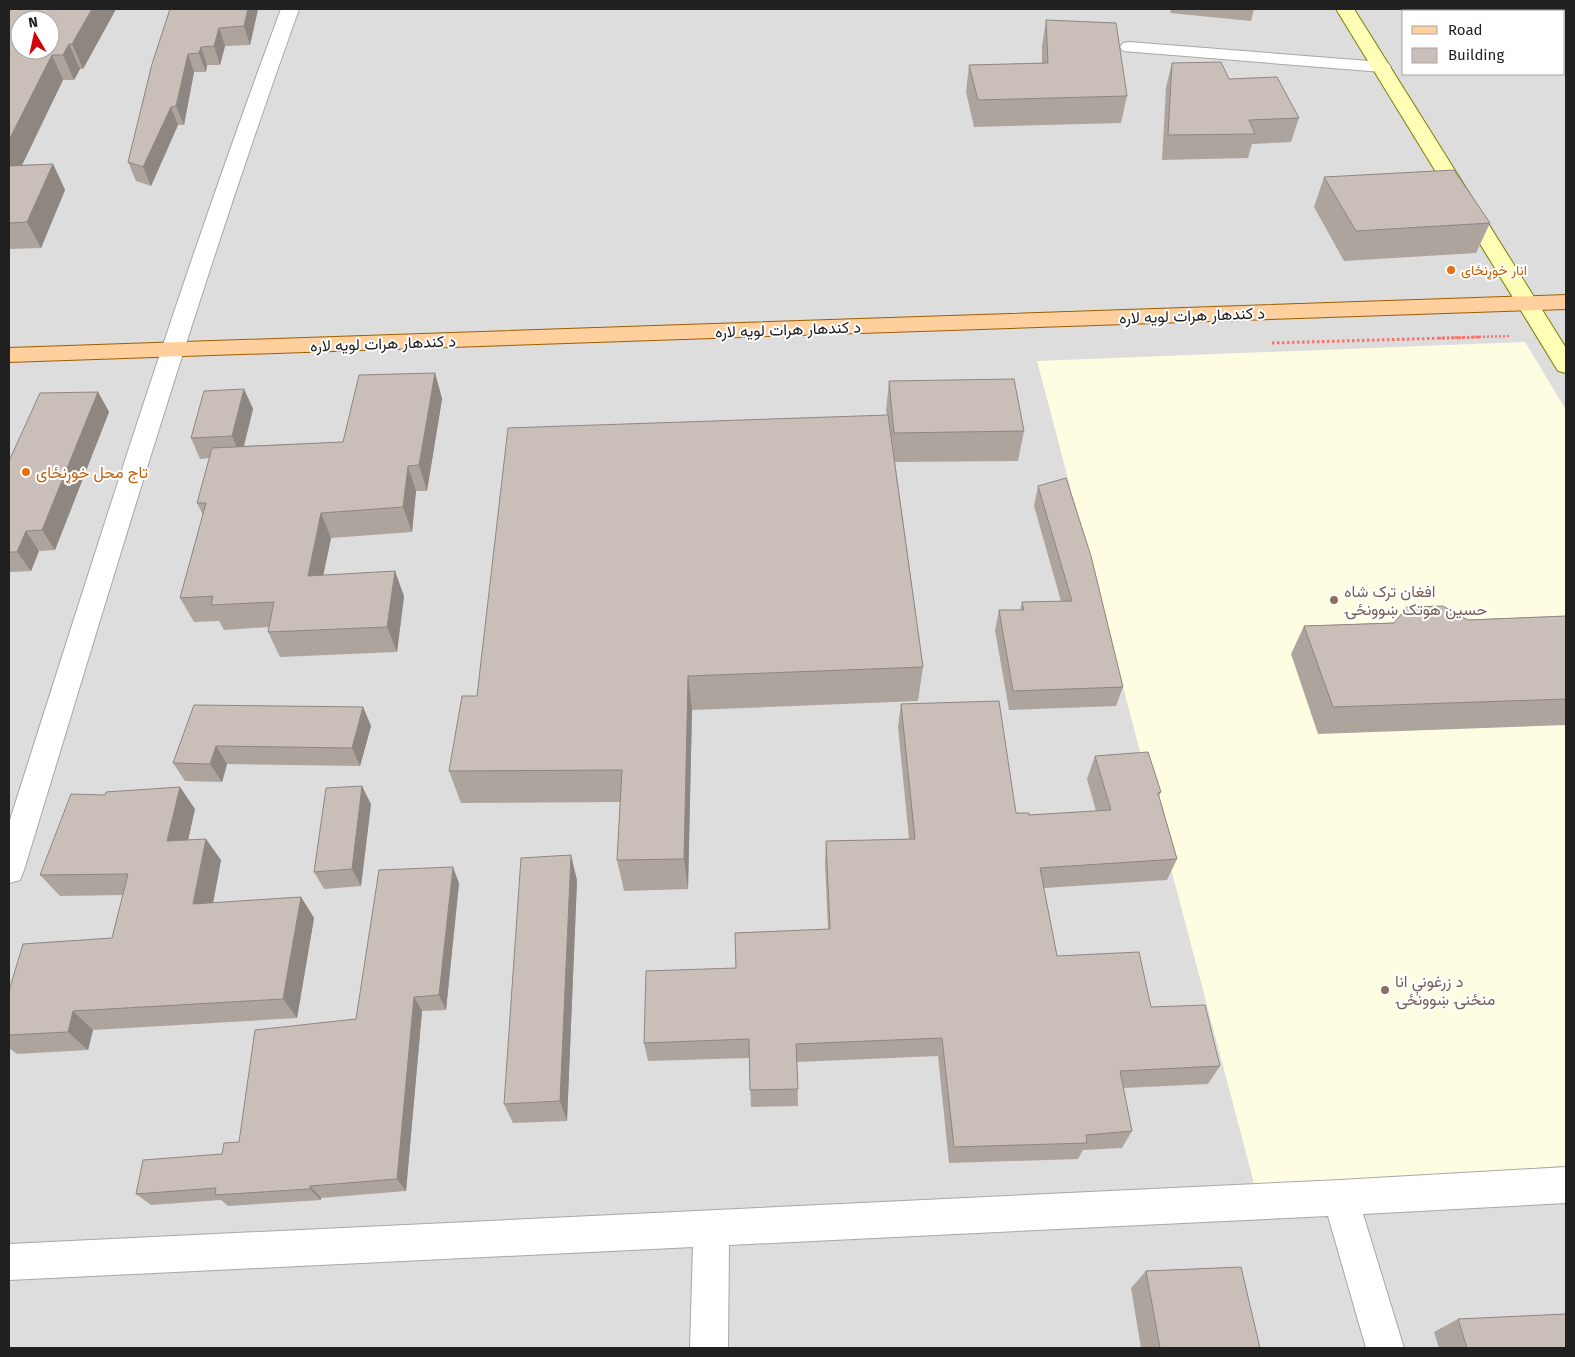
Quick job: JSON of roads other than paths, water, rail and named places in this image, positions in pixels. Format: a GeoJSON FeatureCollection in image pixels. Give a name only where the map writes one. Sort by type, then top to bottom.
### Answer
{"type":"FeatureCollection","features":[{"type":"Feature","properties":{"kind":"main road","name":"د کندهار هرات لویه لاره"},"geometry":{"type":"LineString","coordinates":[[9,355],[1566,302]]}},
{"type":"Feature","properties":{"kind":"street"},"geometry":{"type":"LineString","coordinates":[[9,870],[172,350],[264,78],[290,9]]}},
{"type":"Feature","properties":{"kind":"street"},"geometry":{"type":"LineString","coordinates":[[1346,9],[1566,366]]}},
{"type":"Feature","properties":{"kind":"street"},"geometry":{"type":"LineString","coordinates":[[1129,47],[1382,67]]}},
{"type":"Feature","properties":{"kind":"street"},"geometry":{"type":"LineString","coordinates":[[9,1262],[1340,1198],[1566,1184]]}},
{"type":"Feature","properties":{"kind":"street"},"geometry":{"type":"LineString","coordinates":[[1340,1198],[1385,1348]]}},
{"type":"Feature","properties":{"kind":"street"},"geometry":{"type":"LineString","coordinates":[[709,1348],[711,1228]]}},
{"type":"Feature","properties":{"kind":"place","name":"انار خوړنځای"},"geometry":{"type":"Point","coordinates":[1451,270]}},
{"type":"Feature","properties":{"kind":"place","name":"تاج محل خوړنځای"},"geometry":{"type":"Point","coordinates":[26,472]}},
{"type":"Feature","properties":{"kind":"place","name":"افغان ترک شاه حسین هوتک ښوونځۍ"},"geometry":{"type":"Point","coordinates":[1334,600]}},
{"type":"Feature","properties":{"kind":"place","name":"د زرغونې انا منځنۍ ښوونځۍ"},"geometry":{"type":"Point","coordinates":[1385,990]}}]}
